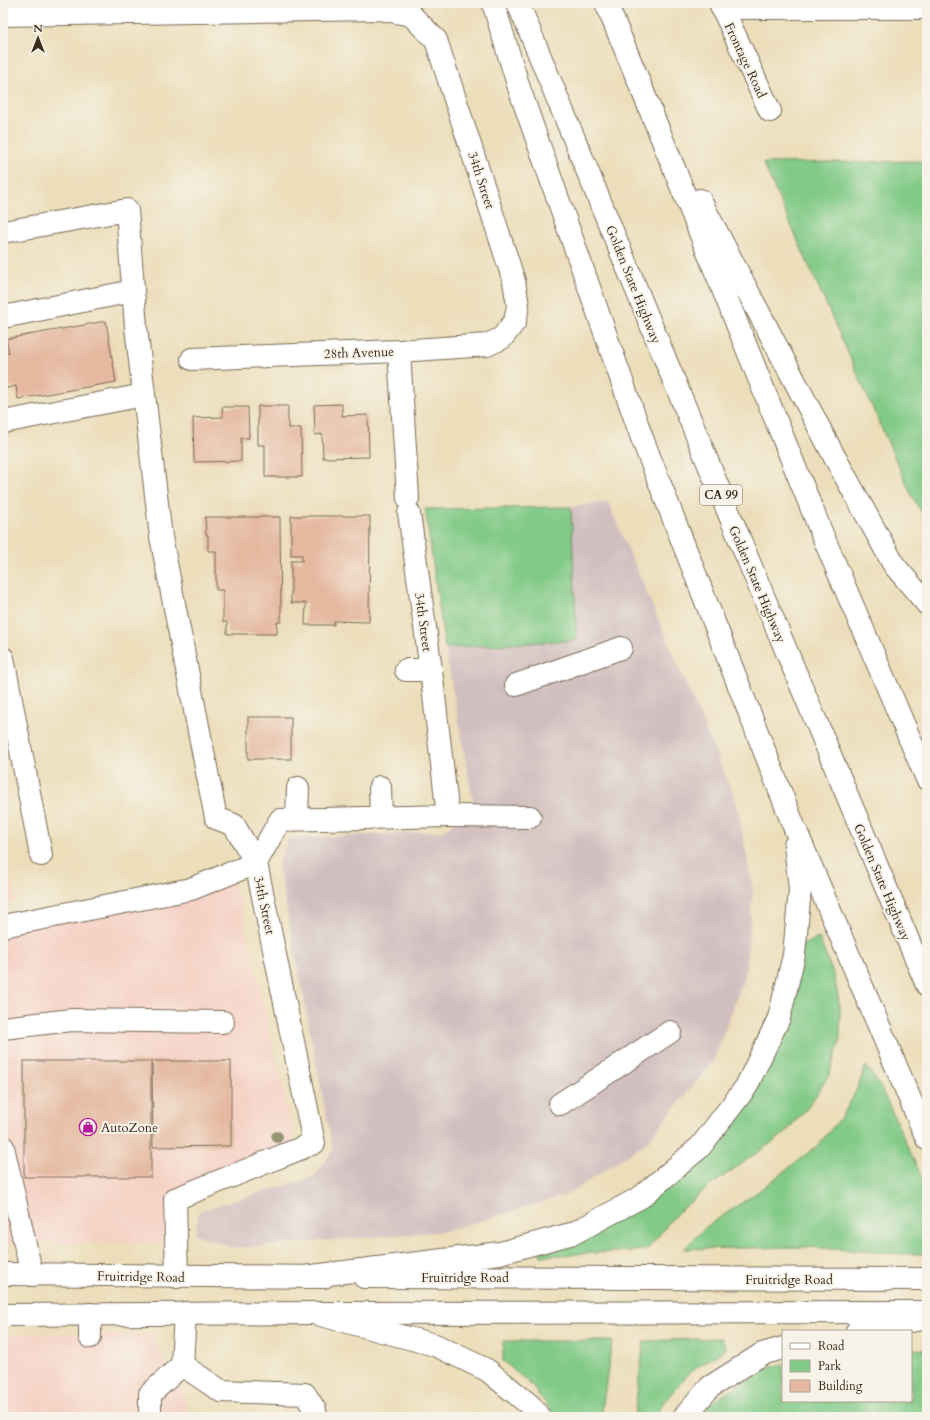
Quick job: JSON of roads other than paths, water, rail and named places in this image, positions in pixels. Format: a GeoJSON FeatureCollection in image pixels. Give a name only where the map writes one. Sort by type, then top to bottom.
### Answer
{"type":"FeatureCollection","features":[{"type":"Feature","properties":{"kind":"main road"},"geometry":{"type":"LineString","coordinates":[[493,3],[520,90],[642,438],[793,824],[927,1139]]}},
{"type":"Feature","properties":{"kind":"main road","name":"Golden State Highway"},"geometry":{"type":"LineString","coordinates":[[518,3],[754,574],[927,986]]}},
{"type":"Feature","properties":{"kind":"main road"},"geometry":{"type":"LineString","coordinates":[[606,3],[822,534],[927,779]]}},
{"type":"Feature","properties":{"kind":"main road"},"geometry":{"type":"LineString","coordinates":[[721,6],[927,8]]}},
{"type":"Feature","properties":{"kind":"main road","name":"Frontage Road"},"geometry":{"type":"LineString","coordinates":[[721,6],[770,111]]}},
{"type":"Feature","properties":{"kind":"main road","name":"34th Street"},"geometry":{"type":"LineString","coordinates":[[3,15],[380,9],[411,15],[436,40],[514,281],[518,306],[515,321]]}},
{"type":"Feature","properties":{"kind":"main road"},"geometry":{"type":"LineString","coordinates":[[639,82],[832,454],[894,565],[927,604]]}},
{"type":"Feature","properties":{"kind":"main road"},"geometry":{"type":"LineString","coordinates":[[3,232],[127,210],[136,327],[161,537],[216,818],[234,825],[256,863],[191,888],[3,926]]}},
{"type":"Feature","properties":{"kind":"main road"},"geometry":{"type":"LineString","coordinates":[[3,317],[133,291]]}},
{"type":"Feature","properties":{"kind":"main road","name":"28th Avenue"},"geometry":{"type":"LineString","coordinates":[[192,359],[399,351],[487,345],[502,338],[515,321]]}},
{"type":"Feature","properties":{"kind":"main road","name":"34th Street"},"geometry":{"type":"LineString","coordinates":[[177,1276],[175,1199],[314,1143],[256,863],[280,820],[448,816],[431,670],[408,505],[399,351]]}},
{"type":"Feature","properties":{"kind":"main road"},"geometry":{"type":"LineString","coordinates":[[3,422],[144,395]]}},
{"type":"Feature","properties":{"kind":"main road"},"geometry":{"type":"LineString","coordinates":[[516,685],[621,648]]}},
{"type":"Feature","properties":{"kind":"main road"},"geometry":{"type":"LineString","coordinates":[[3,658],[41,855]]}},
{"type":"Feature","properties":{"kind":"main road"},"geometry":{"type":"LineString","coordinates":[[406,670],[431,670]]}},
{"type":"Feature","properties":{"kind":"main road"},"geometry":{"type":"LineString","coordinates":[[380,787],[382,817]]}},
{"type":"Feature","properties":{"kind":"main road"},"geometry":{"type":"LineString","coordinates":[[297,819],[298,788]]}},
{"type":"Feature","properties":{"kind":"main road"},"geometry":{"type":"LineString","coordinates":[[448,816],[530,817]]}},
{"type":"Feature","properties":{"kind":"main road"},"geometry":{"type":"LineString","coordinates":[[304,1277],[500,1253],[574,1233],[641,1197],[700,1148],[746,1088],[779,1018],[794,955],[800,889],[793,824]]}},
{"type":"Feature","properties":{"kind":"main road"},"geometry":{"type":"LineString","coordinates":[[3,1028],[72,1020],[223,1022]]}},
{"type":"Feature","properties":{"kind":"main road"},"geometry":{"type":"LineString","coordinates":[[560,1104],[670,1032]]}},
{"type":"Feature","properties":{"kind":"main road"},"geometry":{"type":"LineString","coordinates":[[3,1147],[32,1275]]}},
{"type":"Feature","properties":{"kind":"main road","name":"Fruitridge Road"},"geometry":{"type":"LineString","coordinates":[[3,1274],[304,1277],[927,1279]]}},
{"type":"Feature","properties":{"kind":"main road"},"geometry":{"type":"LineString","coordinates":[[313,1312],[435,1345],[487,1370],[531,1406],[539,1417]]}},
{"type":"Feature","properties":{"kind":"main road"},"geometry":{"type":"LineString","coordinates":[[3,1315],[313,1312],[927,1312]]}},
{"type":"Feature","properties":{"kind":"main road"},"geometry":{"type":"LineString","coordinates":[[150,1417],[150,1394],[182,1366],[185,1313]]}},
{"type":"Feature","properties":{"kind":"main road"},"geometry":{"type":"LineString","coordinates":[[90,1314],[90,1337]]}},
{"type":"Feature","properties":{"kind":"main road"},"geometry":{"type":"LineString","coordinates":[[862,1330],[927,1318]]}},
{"type":"Feature","properties":{"kind":"main road"},"geometry":{"type":"LineString","coordinates":[[684,1417],[710,1387],[762,1354],[782,1348]]}},
{"type":"Feature","properties":{"kind":"main road"},"geometry":{"type":"LineString","coordinates":[[182,1366],[221,1391],[305,1394],[315,1410],[316,1417]]}},
{"type":"Feature","properties":{"kind":"place","name":"AutoZone"},"geometry":{"type":"Point","coordinates":[88,1127]}}]}
